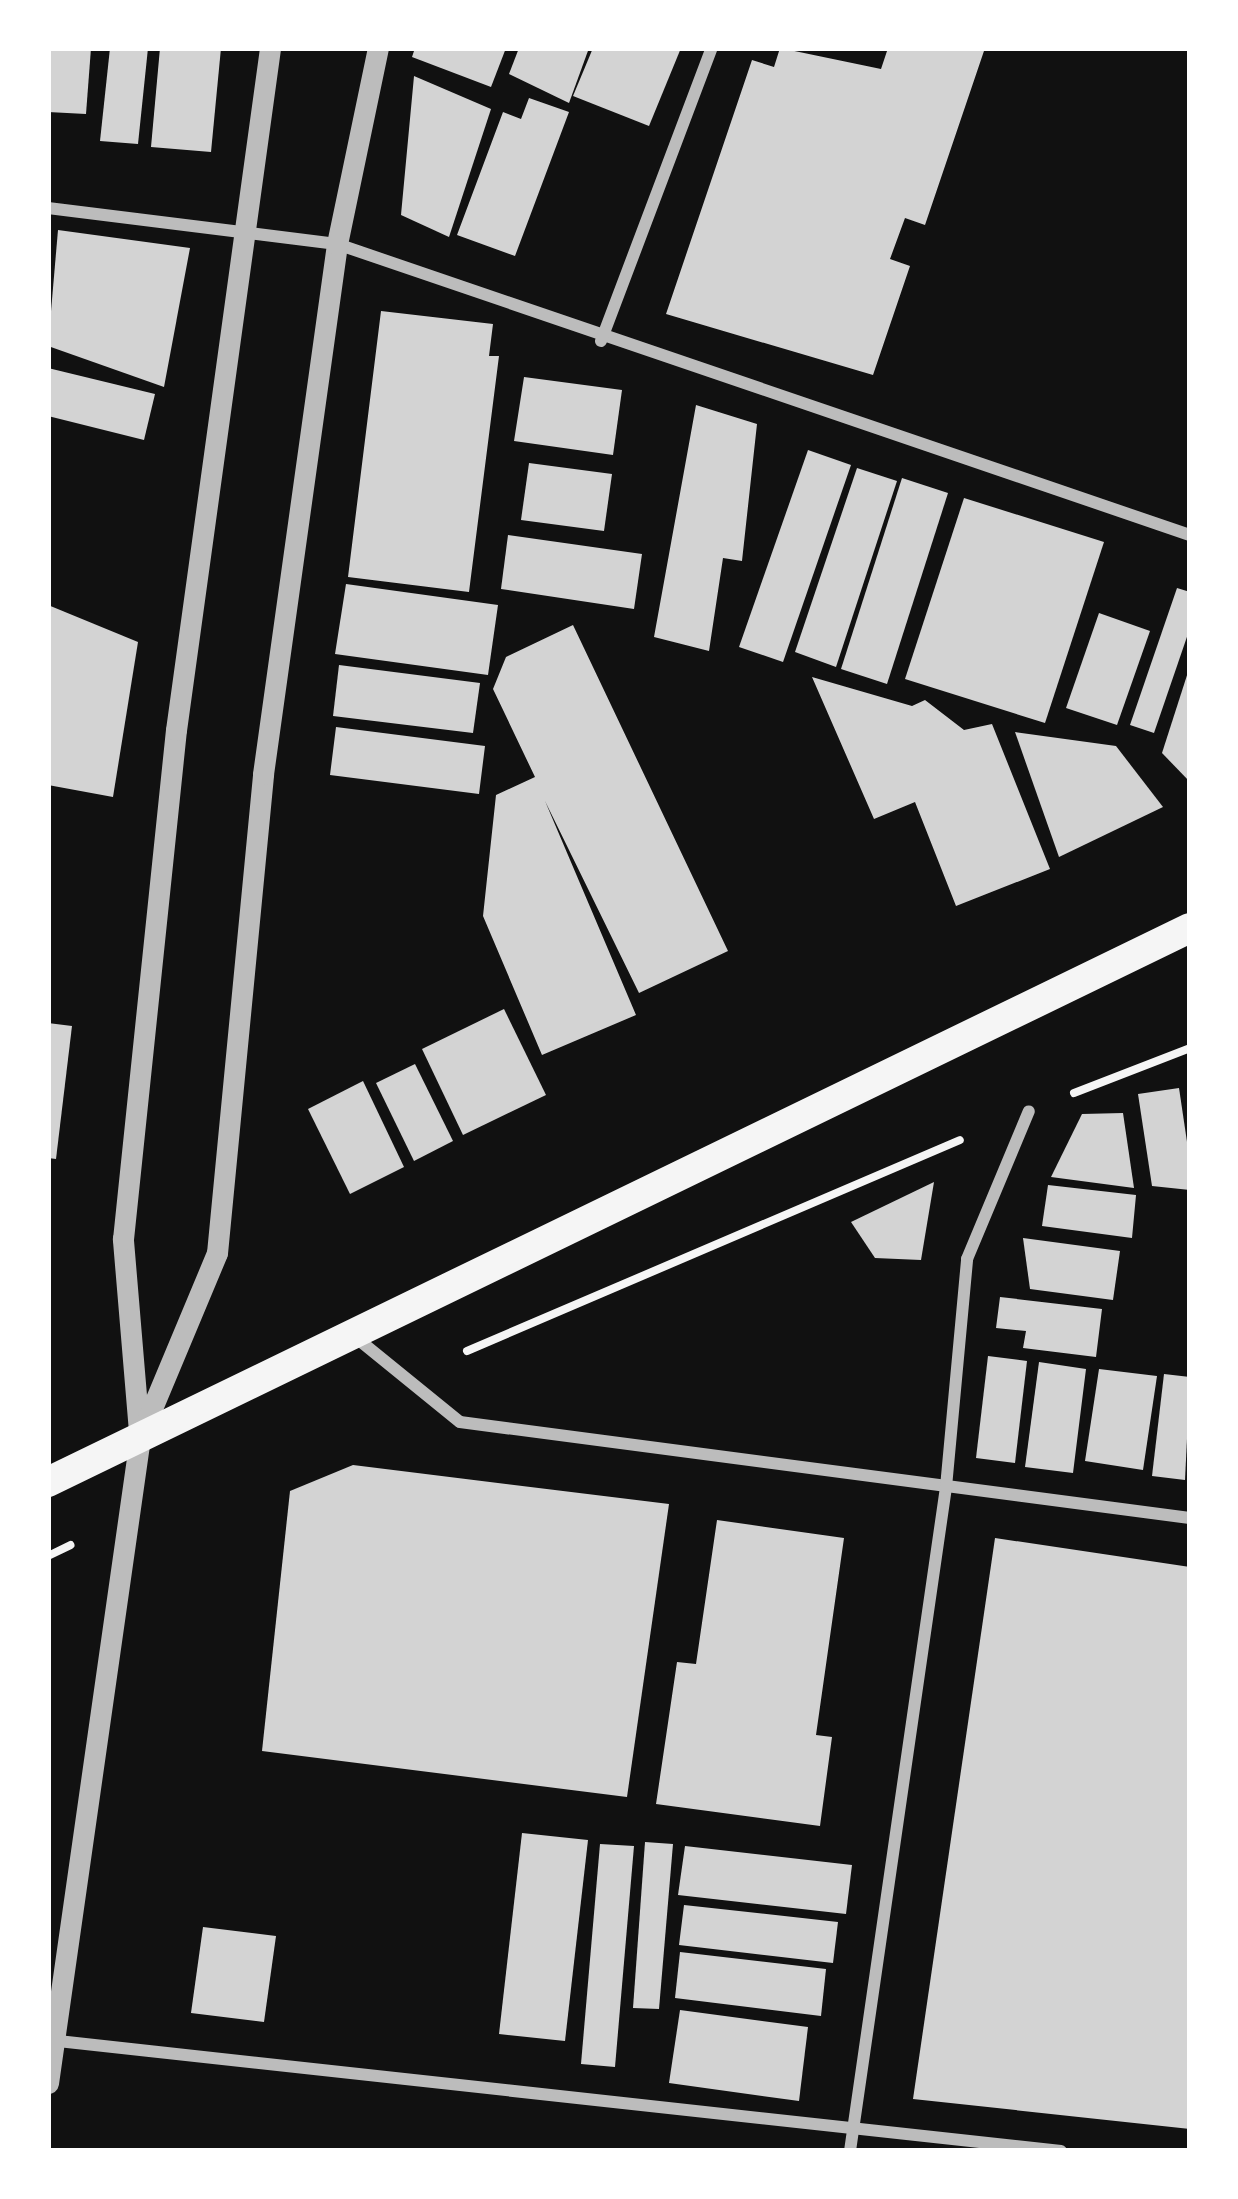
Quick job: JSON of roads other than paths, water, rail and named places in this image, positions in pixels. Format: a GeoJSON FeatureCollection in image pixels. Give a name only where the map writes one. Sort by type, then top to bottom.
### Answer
{"type":"FeatureCollection","features":[{"type":"Feature","properties":{"kind":"main road"},"geometry":{"type":"LineString","coordinates":[[48,1482],[1190,928]]}},
{"type":"Feature","properties":{"kind":"street"},"geometry":{"type":"LineString","coordinates":[[48,2083],[50,2040],[140,1438],[123,1239],[176,730],[270,48]]}},
{"type":"Feature","properties":{"kind":"street"},"geometry":{"type":"LineString","coordinates":[[140,1438],[217,1253],[262,774],[337,244],[378,48]]}},
{"type":"Feature","properties":{"kind":"street"},"geometry":{"type":"LineString","coordinates":[[601,341],[712,48]]}},
{"type":"Feature","properties":{"kind":"street"},"geometry":{"type":"LineString","coordinates":[[48,208],[245,237],[337,244],[601,341],[1190,535]]}},
{"type":"Feature","properties":{"kind":"street"},"geometry":{"type":"LineString","coordinates":[[850,2151],[946,1486],[967,1259],[1028,1111]]}},
{"type":"Feature","properties":{"kind":"street"},"geometry":{"type":"LineString","coordinates":[[354,1336],[460,1422],[1190,1518]]}},
{"type":"Feature","properties":{"kind":"street"},"geometry":{"type":"LineString","coordinates":[[50,2040],[853,2122],[1060,2151]]}}]}
